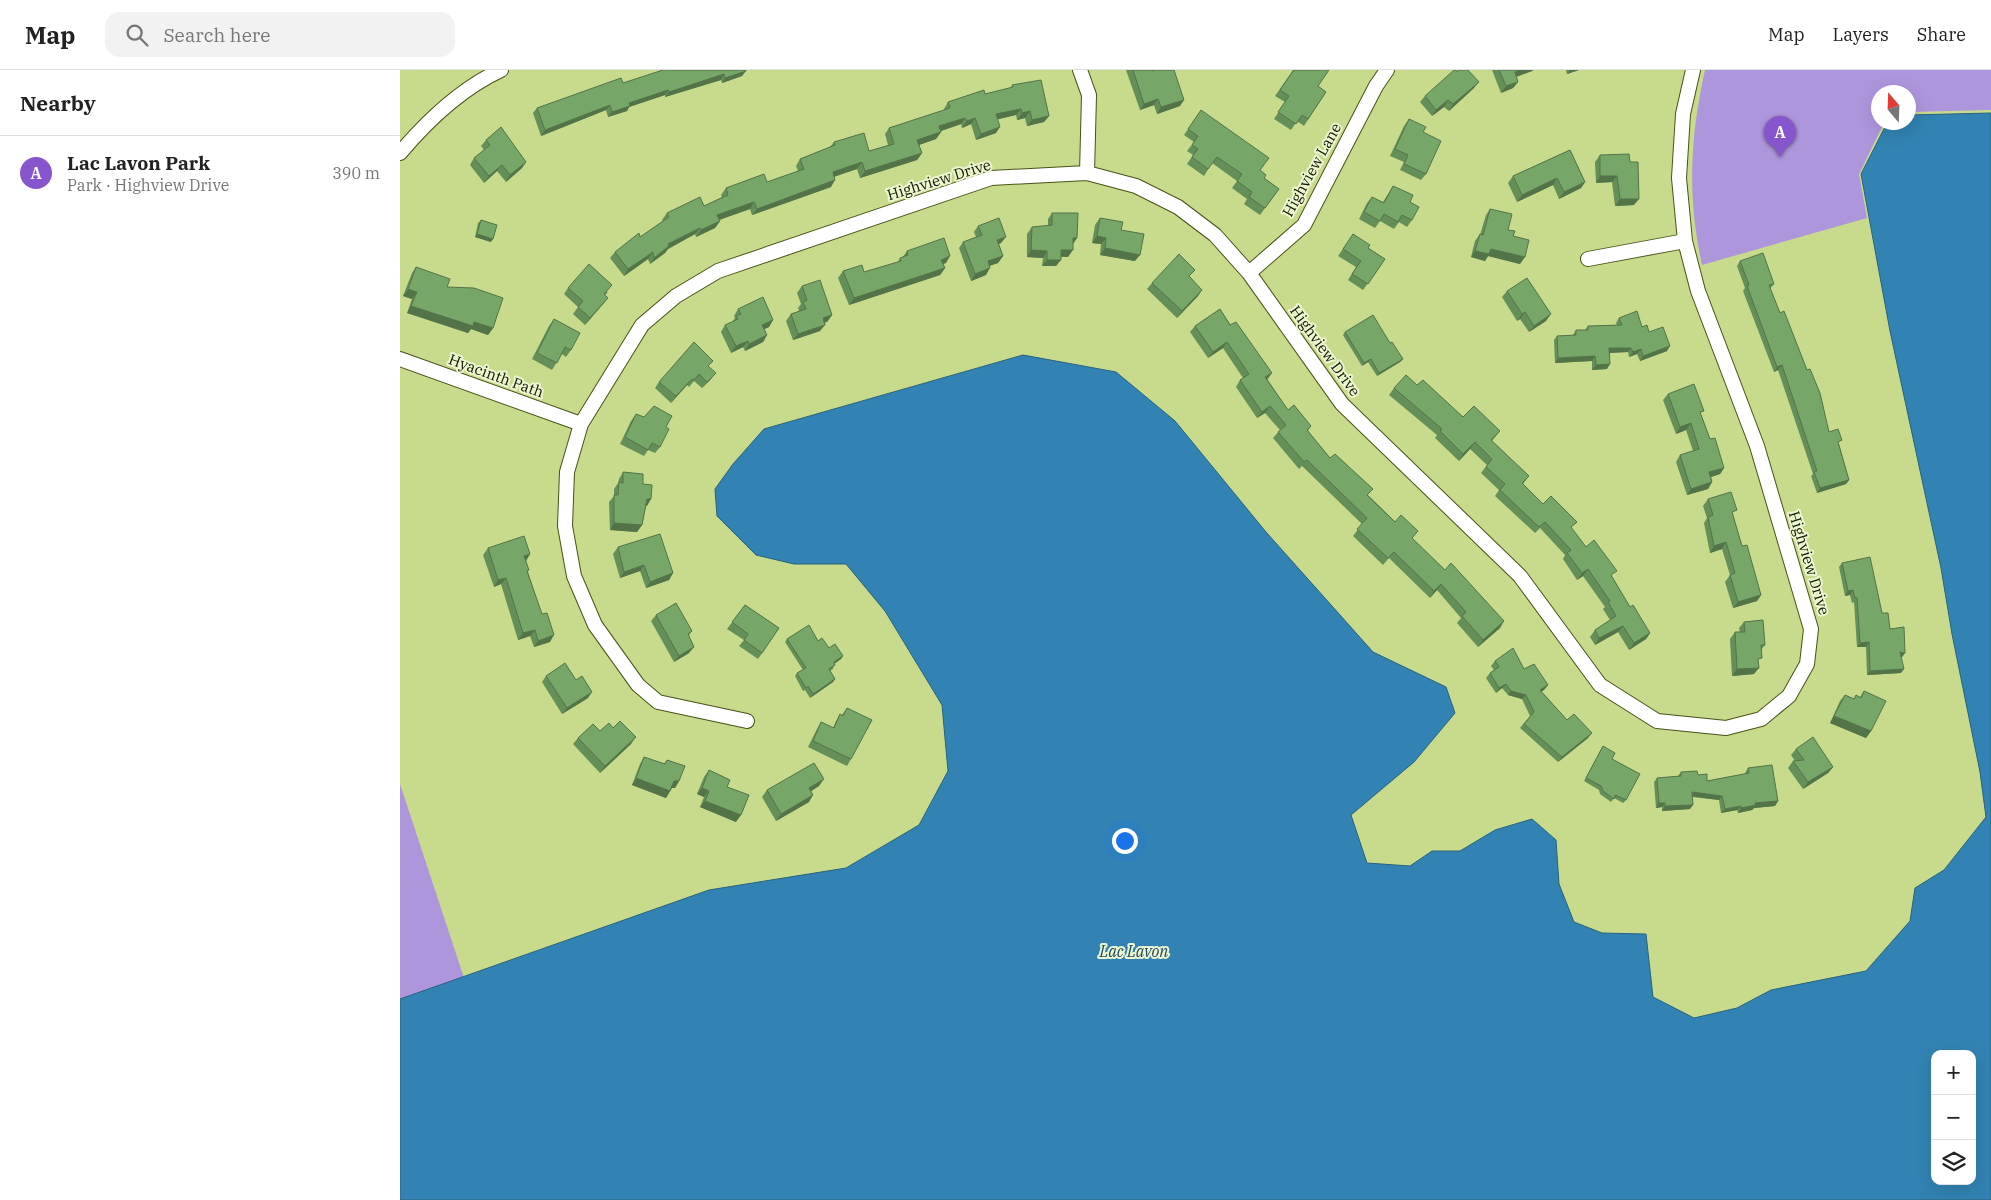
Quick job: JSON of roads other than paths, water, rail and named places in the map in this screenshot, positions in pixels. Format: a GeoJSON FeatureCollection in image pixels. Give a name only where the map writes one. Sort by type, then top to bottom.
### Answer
{"type":"FeatureCollection","features":[{"type":"Feature","properties":{"kind":"street"},"geometry":{"type":"LineString","coordinates":[[400,153],[426,122],[484,73],[501,70]]}},
{"type":"Feature","properties":{"kind":"street"},"geometry":{"type":"LineString","coordinates":[[1080,70],[1088,95],[1087,173]]}},
{"type":"Feature","properties":{"kind":"street","name":"Highview Lane"},"geometry":{"type":"LineString","coordinates":[[1249,273],[1304,225],[1376,86],[1387,70]]}},
{"type":"Feature","properties":{"kind":"street","name":"Highview Drive"},"geometry":{"type":"LineString","coordinates":[[747,721],[658,702],[638,685],[594,625],[574,576],[565,526],[568,472],[580,424],[642,325],[676,296],[718,271],[991,178],[1087,173],[1136,186],[1178,207],[1216,235],[1249,273],[1342,404],[1520,576],[1600,685],[1657,721],[1726,728],[1761,719],[1789,696],[1807,664],[1811,628],[1757,446],[1698,290],[1685,241],[1678,178],[1683,114],[1693,70]]}},
{"type":"Feature","properties":{"kind":"street"},"geometry":{"type":"LineString","coordinates":[[1588,259],[1685,241]]}},
{"type":"Feature","properties":{"kind":"street","name":"Hyacinth Path"},"geometry":{"type":"LineString","coordinates":[[400,359],[580,424]]}},
{"type":"Feature","properties":{"kind":"water","name":"Lac Lavon"},"geometry":{"type":"Polygon","coordinates":[[[1991,113],[1991,1200],[400,1200],[400,999],[709,890],[846,868],[919,825],[948,771],[942,705],[885,611],[846,564],[794,564],[756,555],[717,516],[715,489],[733,464],[764,429],[1023,355],[1116,372],[1175,421],[1266,532],[1373,652],[1446,687],[1455,713],[1414,762],[1351,815],[1367,863],[1410,866],[1432,851],[1460,851],[1495,830],[1532,819],[1556,840],[1559,884],[1574,922],[1602,933],[1646,934],[1653,997],[1694,1018],[1737,1008],[1771,990],[1866,971],[1910,921],[1915,888],[1944,870],[1986,817],[1980,772],[1952,634],[1941,568],[1890,331],[1861,174],[1883,130],[1916,130],[1916,115],[1991,113]]]}},
{"type":"Feature","properties":{"kind":"place","name":"Lac Lavon Park"},"geometry":{"type":"Point","coordinates":[1780,157]}}]}
